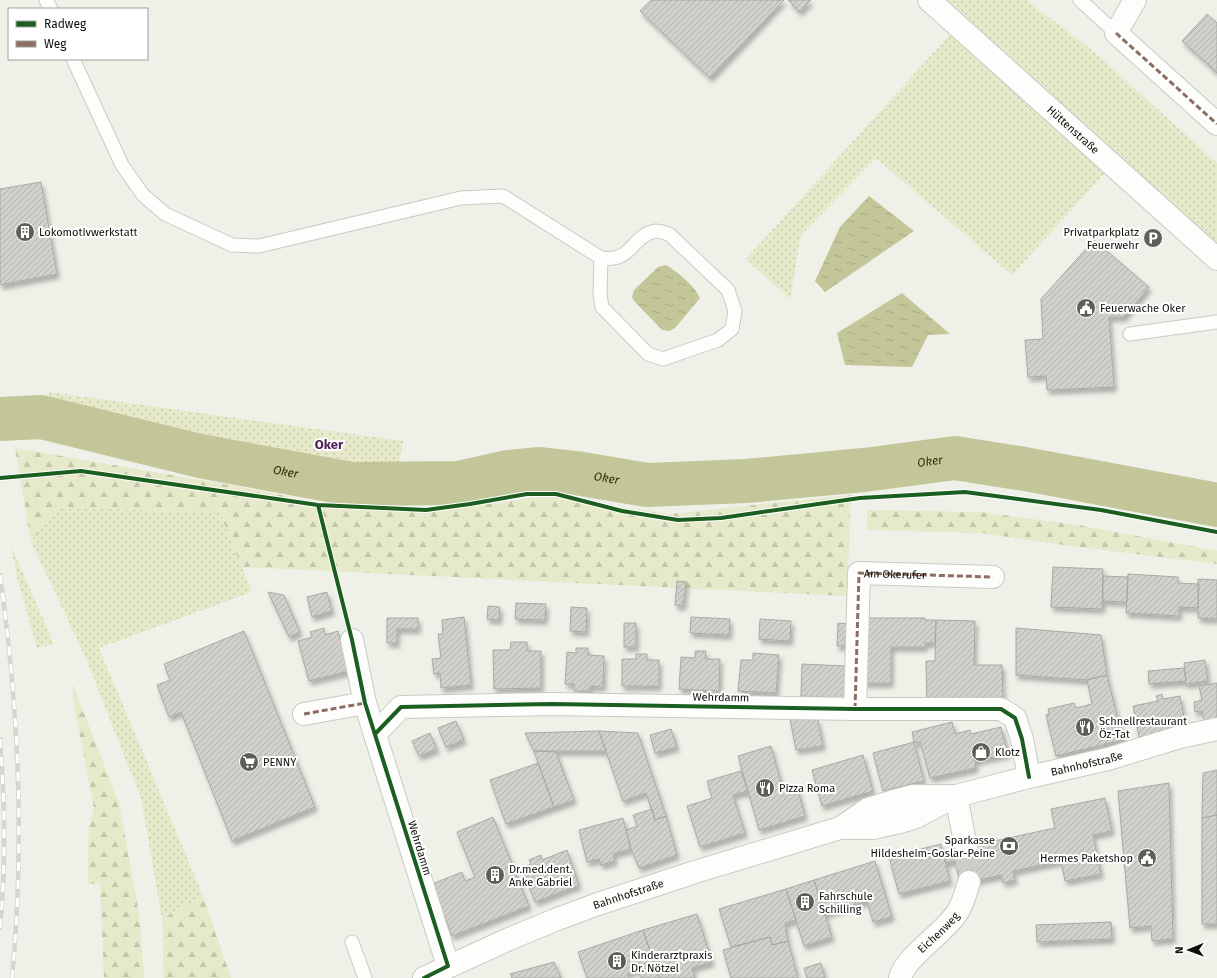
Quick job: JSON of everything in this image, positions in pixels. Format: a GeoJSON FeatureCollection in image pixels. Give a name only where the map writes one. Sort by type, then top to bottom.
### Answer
{"type":"FeatureCollection","features":[{"type":"Feature","properties":{"kind":"street","name":"Hüttenstraße"},"geometry":{"type":"LineString","coordinates":[[929,0],[1217,259]]}},
{"type":"Feature","properties":{"kind":"street"},"geometry":{"type":"LineString","coordinates":[[1135,0],[1116,33],[1217,124]]}},
{"type":"Feature","properties":{"kind":"street","name":"Am Okerufer"},"geometry":{"type":"LineString","coordinates":[[855,709],[859,573],[994,577]]}},
{"type":"Feature","properties":{"kind":"street","name":"Wehrdamm"},"geometry":{"type":"LineString","coordinates":[[352,640],[364,703],[448,966]]}},
{"type":"Feature","properties":{"kind":"street"},"geometry":{"type":"LineString","coordinates":[[304,714],[364,703]]}},
{"type":"Feature","properties":{"kind":"street","name":"Wehrdamm"},"geometry":{"type":"LineString","coordinates":[[375,734],[401,707],[552,704],[855,709],[1001,709],[1015,718],[1022,739],[1029,777]]}},
{"type":"Feature","properties":{"kind":"street","name":"Bahnhofstraße"},"geometry":{"type":"LineString","coordinates":[[424,978],[509,939],[595,905],[695,872],[840,828],[873,828],[916,817],[956,796],[1108,759],[1180,737],[1217,729]]}},
{"type":"Feature","properties":{"kind":"street"},"geometry":{"type":"LineString","coordinates":[[956,796],[966,847]]}},
{"type":"Feature","properties":{"kind":"street","name":"Eichenweg"},"geometry":{"type":"LineString","coordinates":[[900,978],[901,973],[911,961],[940,932],[956,913],[966,894],[969,882]]}},
{"type":"Feature","properties":{"kind":"lane"},"geometry":{"type":"LineString","coordinates":[[1080,0],[1116,33]]}},
{"type":"Feature","properties":{"kind":"lane"},"geometry":{"type":"LineString","coordinates":[[73,60],[122,165],[143,195],[165,214],[232,246],[259,246],[461,198],[503,196],[601,258],[618,258],[626,254],[644,236],[657,231],[669,234],[728,290],[735,311],[732,329],[718,340],[663,359],[648,354],[602,307],[600,294],[601,258]]}},
{"type":"Feature","properties":{"kind":"lane"},"geometry":{"type":"LineString","coordinates":[[1130,334],[1217,322]]}},
{"type":"Feature","properties":{"kind":"lane"},"geometry":{"type":"LineString","coordinates":[[352,942],[365,978]]}},
{"type":"Feature","properties":{"kind":"green space"},"geometry":{"type":"Polygon","coordinates":[[[946,0],[1026,0],[1093,51],[1217,163],[1217,259],[1112,165],[1012,275],[876,158],[801,235],[790,299],[746,259],[965,18],[946,0]]]}},
{"type":"Feature","properties":{"kind":"green space"},"geometry":{"type":"Polygon","coordinates":[[[49,392],[403,441],[399,467],[358,468],[52,427],[49,392]]]}},
{"type":"Feature","properties":{"kind":"green space"},"geometry":{"type":"Polygon","coordinates":[[[15,448],[235,486],[348,508],[426,512],[547,496],[669,514],[851,495],[847,596],[242,567],[220,513],[58,507],[31,542],[15,448]]]}},
{"type":"Feature","properties":{"kind":"green space"},"geometry":{"type":"Polygon","coordinates":[[[58,507],[220,513],[252,592],[99,648],[203,896],[162,919],[141,798],[85,656],[31,542],[58,507]]]}},
{"type":"Feature","properties":{"kind":"green space"},"geometry":{"type":"Polygon","coordinates":[[[867,510],[981,512],[1078,525],[1217,551],[1217,564],[1063,545],[981,533],[867,530],[867,510]]]}},
{"type":"Feature","properties":{"kind":"green space"},"geometry":{"type":"Polygon","coordinates":[[[11,546],[54,644],[37,648],[18,581],[11,546]]]}},
{"type":"Feature","properties":{"kind":"green space"},"geometry":{"type":"Polygon","coordinates":[[[73,685],[119,803],[139,913],[144,978],[104,978],[100,883],[88,884],[89,826],[94,808],[73,700],[73,685]]]}},
{"type":"Feature","properties":{"kind":"green space"},"geometry":{"type":"Polygon","coordinates":[[[203,896],[231,978],[164,978],[162,919],[203,896]]]}},
{"type":"Feature","properties":{"kind":"water"},"geometry":{"type":"Polygon","coordinates":[[[869,196],[914,231],[825,292],[815,281],[840,227],[869,196]]]}},
{"type":"Feature","properties":{"kind":"water"},"geometry":{"type":"Polygon","coordinates":[[[666,265],[686,280],[694,288],[700,298],[675,328],[669,331],[662,330],[632,297],[634,290],[658,267],[666,265]]]}},
{"type":"Feature","properties":{"kind":"water"},"geometry":{"type":"Polygon","coordinates":[[[902,293],[950,334],[928,335],[912,367],[845,365],[837,333],[902,293]]]}},
{"type":"Feature","properties":{"kind":"building"},"geometry":{"type":"Polygon","coordinates":[[[651,0],[784,0],[710,78],[640,11],[651,0]]]}},
{"type":"Feature","properties":{"kind":"building"},"geometry":{"type":"Polygon","coordinates":[[[788,0],[811,0],[800,12],[788,0]]]}},
{"type":"Feature","properties":{"kind":"building"},"geometry":{"type":"Polygon","coordinates":[[[1207,14],[1217,23],[1217,55],[1208,64],[1182,41],[1207,14]]]}},
{"type":"Feature","properties":{"kind":"building"},"geometry":{"type":"Polygon","coordinates":[[[1217,55],[1217,73],[1208,64],[1217,55]]]}},
{"type":"Feature","properties":{"kind":"building","name":"Lokomotivwerkstatt"},"geometry":{"type":"Polygon","coordinates":[[[41,182],[57,274],[0,285],[0,189],[41,182]]]}},
{"type":"Feature","properties":{"kind":"building","name":"Feuerwache Oker"},"geometry":{"type":"Polygon","coordinates":[[[1094,240],[1149,287],[1124,317],[1109,317],[1114,387],[1047,390],[1046,376],[1028,377],[1025,340],[1043,339],[1041,299],[1094,240]]]}},
{"type":"Feature","properties":{"kind":"building"},"geometry":{"type":"Polygon","coordinates":[[[1053,567],[1103,569],[1102,609],[1051,607],[1053,567]]]}},
{"type":"Feature","properties":{"kind":"building"},"geometry":{"type":"Polygon","coordinates":[[[1128,574],[1178,577],[1178,583],[1199,584],[1198,608],[1179,607],[1179,616],[1126,613],[1128,574]]]}},
{"type":"Feature","properties":{"kind":"building"},"geometry":{"type":"Polygon","coordinates":[[[1103,576],[1128,577],[1127,602],[1103,601],[1103,576]]]}},
{"type":"Feature","properties":{"kind":"building"},"geometry":{"type":"Polygon","coordinates":[[[1198,579],[1217,580],[1217,619],[1198,618],[1198,579]]]}},
{"type":"Feature","properties":{"kind":"building"},"geometry":{"type":"Polygon","coordinates":[[[677,581],[686,582],[683,606],[675,605],[677,581]]]}},
{"type":"Feature","properties":{"kind":"building"},"geometry":{"type":"Polygon","coordinates":[[[268,592],[284,595],[300,632],[289,637],[268,592]]]}},
{"type":"Feature","properties":{"kind":"building"},"geometry":{"type":"Polygon","coordinates":[[[327,592],[332,611],[312,617],[307,597],[327,592]]]}},
{"type":"Feature","properties":{"kind":"building"},"geometry":{"type":"Polygon","coordinates":[[[516,603],[546,604],[545,620],[515,619],[516,603]]]}},
{"type":"Feature","properties":{"kind":"building"},"geometry":{"type":"Polygon","coordinates":[[[488,606],[500,607],[499,620],[487,619],[488,606]]]}},
{"type":"Feature","properties":{"kind":"building"},"geometry":{"type":"Polygon","coordinates":[[[571,607],[587,608],[586,632],[570,631],[571,607]]]}},
{"type":"Feature","properties":{"kind":"building"},"geometry":{"type":"Polygon","coordinates":[[[464,617],[471,685],[441,688],[440,673],[434,674],[432,659],[441,658],[438,634],[443,634],[442,620],[464,617]]]}},
{"type":"Feature","properties":{"kind":"building"},"geometry":{"type":"Polygon","coordinates":[[[691,617],[730,619],[729,635],[690,633],[691,617]]]}},
{"type":"Feature","properties":{"kind":"building"},"geometry":{"type":"Polygon","coordinates":[[[387,618],[418,618],[418,629],[397,629],[397,643],[387,643],[387,618]]]}},
{"type":"Feature","properties":{"kind":"building"},"geometry":{"type":"Polygon","coordinates":[[[863,618],[925,618],[925,620],[936,620],[935,643],[925,643],[925,647],[891,647],[891,683],[863,683],[863,618]]]}},
{"type":"Feature","properties":{"kind":"building"},"geometry":{"type":"Polygon","coordinates":[[[760,619],[791,621],[790,641],[759,639],[760,619]]]}},
{"type":"Feature","properties":{"kind":"building"},"geometry":{"type":"Polygon","coordinates":[[[936,620],[975,621],[974,665],[1002,665],[1003,701],[927,703],[926,661],[935,661],[936,620]]]}},
{"type":"Feature","properties":{"kind":"building"},"geometry":{"type":"Polygon","coordinates":[[[624,623],[636,623],[636,647],[624,647],[624,623]]]}},
{"type":"Feature","properties":{"kind":"building"},"geometry":{"type":"Polygon","coordinates":[[[838,623],[849,624],[848,646],[837,646],[838,623]]]}},
{"type":"Feature","properties":{"kind":"building"},"geometry":{"type":"Polygon","coordinates":[[[324,628],[325,635],[338,631],[349,671],[309,681],[298,641],[312,637],[310,632],[324,628]]]}},
{"type":"Feature","properties":{"kind":"building"},"geometry":{"type":"Polygon","coordinates":[[[1016,628],[1101,635],[1107,675],[1087,680],[1016,675],[1016,628]]]}},
{"type":"Feature","properties":{"kind":"building","name":"PENNY"},"geometry":{"type":"Polygon","coordinates":[[[244,631],[315,807],[232,841],[181,712],[169,717],[157,685],[170,680],[164,664],[244,631]]]}},
{"type":"Feature","properties":{"kind":"building"},"geometry":{"type":"Polygon","coordinates":[[[511,642],[527,642],[527,651],[541,651],[541,688],[494,689],[493,650],[510,650],[511,642]]]}},
{"type":"Feature","properties":{"kind":"building"},"geometry":{"type":"Polygon","coordinates":[[[576,648],[588,648],[588,655],[604,656],[603,687],[590,686],[590,691],[574,691],[574,684],[565,684],[567,652],[576,653],[576,648]]]}},
{"type":"Feature","properties":{"kind":"building"},"geometry":{"type":"Polygon","coordinates":[[[695,651],[706,651],[705,659],[720,659],[719,691],[679,689],[681,657],[695,658],[695,651]]]}},
{"type":"Feature","properties":{"kind":"building"},"geometry":{"type":"Polygon","coordinates":[[[753,653],[779,655],[776,693],[738,691],[741,660],[753,660],[753,653]]]}},
{"type":"Feature","properties":{"kind":"building"},"geometry":{"type":"Polygon","coordinates":[[[636,654],[647,654],[647,660],[659,660],[659,686],[622,686],[622,659],[636,659],[636,654]]]}},
{"type":"Feature","properties":{"kind":"building"},"geometry":{"type":"Polygon","coordinates":[[[1205,660],[1208,681],[1186,684],[1184,663],[1205,660]]]}},
{"type":"Feature","properties":{"kind":"building"},"geometry":{"type":"Polygon","coordinates":[[[802,664],[846,666],[844,698],[801,696],[802,664]]]}},
{"type":"Feature","properties":{"kind":"building"},"geometry":{"type":"Polygon","coordinates":[[[1184,668],[1186,681],[1149,684],[1148,671],[1184,668]]]}},
{"type":"Feature","properties":{"kind":"building","name":"Schnellrestaurant Öz-Tat"},"geometry":{"type":"Polygon","coordinates":[[[1107,675],[1123,740],[1056,756],[1046,715],[1049,714],[1048,709],[1074,703],[1076,708],[1092,704],[1087,680],[1107,675]]]}},
{"type":"Feature","properties":{"kind":"building"},"geometry":{"type":"Polygon","coordinates":[[[1217,683],[1217,721],[1205,723],[1202,711],[1195,712],[1194,702],[1202,700],[1199,686],[1217,683]]]}},
{"type":"Feature","properties":{"kind":"building"},"geometry":{"type":"Polygon","coordinates":[[[1162,694],[1163,699],[1180,696],[1186,727],[1139,737],[1133,706],[1158,701],[1156,696],[1162,694]]]}},
{"type":"Feature","properties":{"kind":"building"},"geometry":{"type":"Polygon","coordinates":[[[790,719],[818,720],[823,746],[796,750],[790,719]]]}},
{"type":"Feature","properties":{"kind":"building"},"geometry":{"type":"Polygon","coordinates":[[[456,721],[464,740],[446,747],[438,728],[456,721]]]}},
{"type":"Feature","properties":{"kind":"building"},"geometry":{"type":"Polygon","coordinates":[[[952,722],[955,734],[970,730],[971,734],[1001,727],[1008,754],[975,761],[976,768],[930,778],[920,742],[914,742],[912,732],[952,722]]]}},
{"type":"Feature","properties":{"kind":"building"},"geometry":{"type":"Polygon","coordinates":[[[671,729],[677,747],[655,753],[650,735],[671,729]]]}},
{"type":"Feature","properties":{"kind":"building"},"geometry":{"type":"Polygon","coordinates":[[[599,731],[638,733],[666,816],[655,820],[646,793],[623,801],[599,731]]]}},
{"type":"Feature","properties":{"kind":"building"},"geometry":{"type":"Polygon","coordinates":[[[599,731],[606,751],[534,751],[525,733],[599,731]]]}},
{"type":"Feature","properties":{"kind":"building"},"geometry":{"type":"Polygon","coordinates":[[[430,733],[437,749],[419,756],[412,741],[430,733]]]}},
{"type":"Feature","properties":{"kind":"building"},"geometry":{"type":"Polygon","coordinates":[[[914,742],[924,781],[883,791],[873,753],[914,742]]]}},
{"type":"Feature","properties":{"kind":"building","name":"Pizza Roma"},"geometry":{"type":"Polygon","coordinates":[[[771,746],[783,790],[797,786],[805,816],[759,830],[738,756],[771,746]]]}},
{"type":"Feature","properties":{"kind":"building"},"geometry":{"type":"Polygon","coordinates":[[[534,751],[556,752],[574,800],[554,807],[534,751]]]}},
{"type":"Feature","properties":{"kind":"building"},"geometry":{"type":"Polygon","coordinates":[[[863,755],[873,791],[822,806],[812,770],[863,755]]]}},
{"type":"Feature","properties":{"kind":"building"},"geometry":{"type":"Polygon","coordinates":[[[538,763],[554,807],[506,824],[490,780],[538,763]]]}},
{"type":"Feature","properties":{"kind":"building"},"geometry":{"type":"Polygon","coordinates":[[[1217,770],[1217,815],[1202,818],[1203,773],[1217,770]]]}},
{"type":"Feature","properties":{"kind":"building"},"geometry":{"type":"Polygon","coordinates":[[[741,771],[748,791],[733,795],[745,833],[700,847],[687,806],[712,798],[707,781],[741,771]]]}},
{"type":"Feature","properties":{"kind":"building","name":"Hermes Paketshop"},"geometry":{"type":"Polygon","coordinates":[[[1169,783],[1173,939],[1152,941],[1151,926],[1130,928],[1118,791],[1169,783]]]}},
{"type":"Feature","properties":{"kind":"building"},"geometry":{"type":"Polygon","coordinates":[[[1105,798],[1112,831],[1093,835],[1101,874],[1065,881],[1061,861],[1013,871],[1015,880],[1003,883],[1002,875],[960,884],[955,861],[946,863],[943,852],[1055,828],[1051,809],[1105,798]]]}},
{"type":"Feature","properties":{"kind":"building"},"geometry":{"type":"Polygon","coordinates":[[[652,809],[655,820],[666,816],[677,855],[639,868],[631,849],[626,830],[637,826],[633,815],[652,809]]]}},
{"type":"Feature","properties":{"kind":"building"},"geometry":{"type":"Polygon","coordinates":[[[1217,815],[1217,924],[1202,924],[1202,818],[1217,815]]]}},
{"type":"Feature","properties":{"kind":"building","name":"Dr.med.dent. Anke Gabriel"},"geometry":{"type":"Polygon","coordinates":[[[493,817],[529,906],[452,936],[432,884],[462,872],[465,881],[475,877],[457,832],[493,817]]]}},
{"type":"Feature","properties":{"kind":"building"},"geometry":{"type":"Polygon","coordinates":[[[623,818],[631,849],[613,854],[615,861],[601,865],[599,859],[587,862],[579,830],[623,818]]]}},
{"type":"Feature","properties":{"kind":"building"},"geometry":{"type":"Polygon","coordinates":[[[941,844],[950,881],[899,894],[889,857],[941,844]]]}},
{"type":"Feature","properties":{"kind":"building"},"geometry":{"type":"Polygon","coordinates":[[[567,850],[579,885],[535,902],[522,868],[531,864],[529,860],[541,855],[542,860],[567,850]]]}},
{"type":"Feature","properties":{"kind":"building"},"geometry":{"type":"Polygon","coordinates":[[[875,861],[892,917],[873,922],[867,901],[825,914],[814,880],[875,861]]]}},
{"type":"Feature","properties":{"kind":"building","name":"Fahrschule Schilling"},"geometry":{"type":"Polygon","coordinates":[[[814,880],[832,937],[804,946],[786,889],[814,880]]]}},
{"type":"Feature","properties":{"kind":"building"},"geometry":{"type":"Polygon","coordinates":[[[786,889],[796,920],[785,923],[788,941],[772,945],[770,937],[731,947],[719,909],[786,889]]]}},
{"type":"Feature","properties":{"kind":"building"},"geometry":{"type":"Polygon","coordinates":[[[697,914],[712,962],[692,968],[695,978],[659,978],[643,930],[697,914]]]}},
{"type":"Feature","properties":{"kind":"building"},"geometry":{"type":"Polygon","coordinates":[[[1111,922],[1112,939],[1037,942],[1036,925],[1111,922]]]}},
{"type":"Feature","properties":{"kind":"building","name":"Kinderarztpraxis Dr. Nötzel"},"geometry":{"type":"Polygon","coordinates":[[[643,930],[659,978],[641,978],[638,970],[628,973],[629,978],[587,978],[578,952],[643,930]]]}},
{"type":"Feature","properties":{"kind":"building"},"geometry":{"type":"Polygon","coordinates":[[[770,937],[772,945],[788,941],[798,978],[731,978],[723,950],[770,937]]]}},
{"type":"Feature","properties":{"kind":"building"},"geometry":{"type":"Polygon","coordinates":[[[554,962],[561,978],[512,978],[510,974],[554,962]]]}},
{"type":"Feature","properties":{"kind":"building"},"geometry":{"type":"Polygon","coordinates":[[[821,963],[825,978],[807,978],[804,968],[821,963]]]}},
{"type":"Feature","properties":{"kind":"waterway","name":"Oker"},"geometry":{"type":"LineString","coordinates":[[0,419],[41,417],[200,456],[351,484],[459,483],[508,472],[540,469],[576,473],[647,485],[746,481],[864,470],[955,458],[1025,469],[1217,505]]}},
{"type":"Feature","properties":{"kind":"tunnel"},"geometry":{"type":"LineString","coordinates":[[966,847],[969,882]]}},
{"type":"Feature","properties":{"kind":"railway"},"geometry":{"type":"LineString","coordinates":[[0,575],[12,676],[18,776],[18,877],[12,978]]}},
{"type":"Feature","properties":{"kind":"railway"},"geometry":{"type":"LineString","coordinates":[[0,739],[4,834],[0,928]]}},
{"type":"Feature","properties":{"kind":"marked path"},"geometry":{"type":"LineString","coordinates":[[1116,33],[1217,124]]}},
{"type":"Feature","properties":{"kind":"marked path"},"geometry":{"type":"LineString","coordinates":[[855,709],[859,573],[993,577]]}},
{"type":"Feature","properties":{"kind":"marked path"},"geometry":{"type":"LineString","coordinates":[[304,714],[365,703]]}},
{"type":"Feature","properties":{"kind":"cycle path"},"geometry":{"type":"LineString","coordinates":[[0,478],[81,471],[318,505],[426,510],[527,494],[556,494],[622,511],[678,520],[721,518],[860,498],[965,492],[1101,510],[1217,532]]}},
{"type":"Feature","properties":{"kind":"cycle path"},"geometry":{"type":"LineString","coordinates":[[318,505],[352,640],[365,703],[448,966],[424,978]]}},
{"type":"Feature","properties":{"kind":"cycle path"},"geometry":{"type":"LineString","coordinates":[[375,734],[401,707],[552,704],[855,709],[1001,709],[1015,718],[1022,739],[1029,777]]}},
{"type":"Feature","properties":{"kind":"place","name":"Lokomotivwerkstatt"},"geometry":{"type":"Point","coordinates":[25,232]}},
{"type":"Feature","properties":{"kind":"place","name":"Privatparkplatz Feuerwehr"},"geometry":{"type":"Point","coordinates":[1153,238]}},
{"type":"Feature","properties":{"kind":"place","name":"Feuerwache Oker"},"geometry":{"type":"Point","coordinates":[1086,308]}},
{"type":"Feature","properties":{"kind":"place","name":"Schnellrestaurant Öz-Tat"},"geometry":{"type":"Point","coordinates":[1085,727]}},
{"type":"Feature","properties":{"kind":"place","name":"Klotz"},"geometry":{"type":"Point","coordinates":[981,752]}},
{"type":"Feature","properties":{"kind":"place","name":"PENNY"},"geometry":{"type":"Point","coordinates":[249,762]}},
{"type":"Feature","properties":{"kind":"place","name":"Pizza Roma"},"geometry":{"type":"Point","coordinates":[765,788]}},
{"type":"Feature","properties":{"kind":"place","name":"Sparkasse Hildesheim-Goslar-Peine"},"geometry":{"type":"Point","coordinates":[1009,846]}},
{"type":"Feature","properties":{"kind":"place","name":"Hermes Paketshop"},"geometry":{"type":"Point","coordinates":[1147,858]}},
{"type":"Feature","properties":{"kind":"place","name":"Dr.med.dent. Anke Gabriel"},"geometry":{"type":"Point","coordinates":[495,875]}},
{"type":"Feature","properties":{"kind":"place","name":"Fahrschule Schilling"},"geometry":{"type":"Point","coordinates":[805,902]}},
{"type":"Feature","properties":{"kind":"place","name":"Kinderarztpraxis Dr. Nötzel"},"geometry":{"type":"Point","coordinates":[617,961]}},
{"type":"Feature","properties":{"kind":"district","name":"Oker"},"geometry":{"type":"Point","coordinates":[329,444]}}]}
